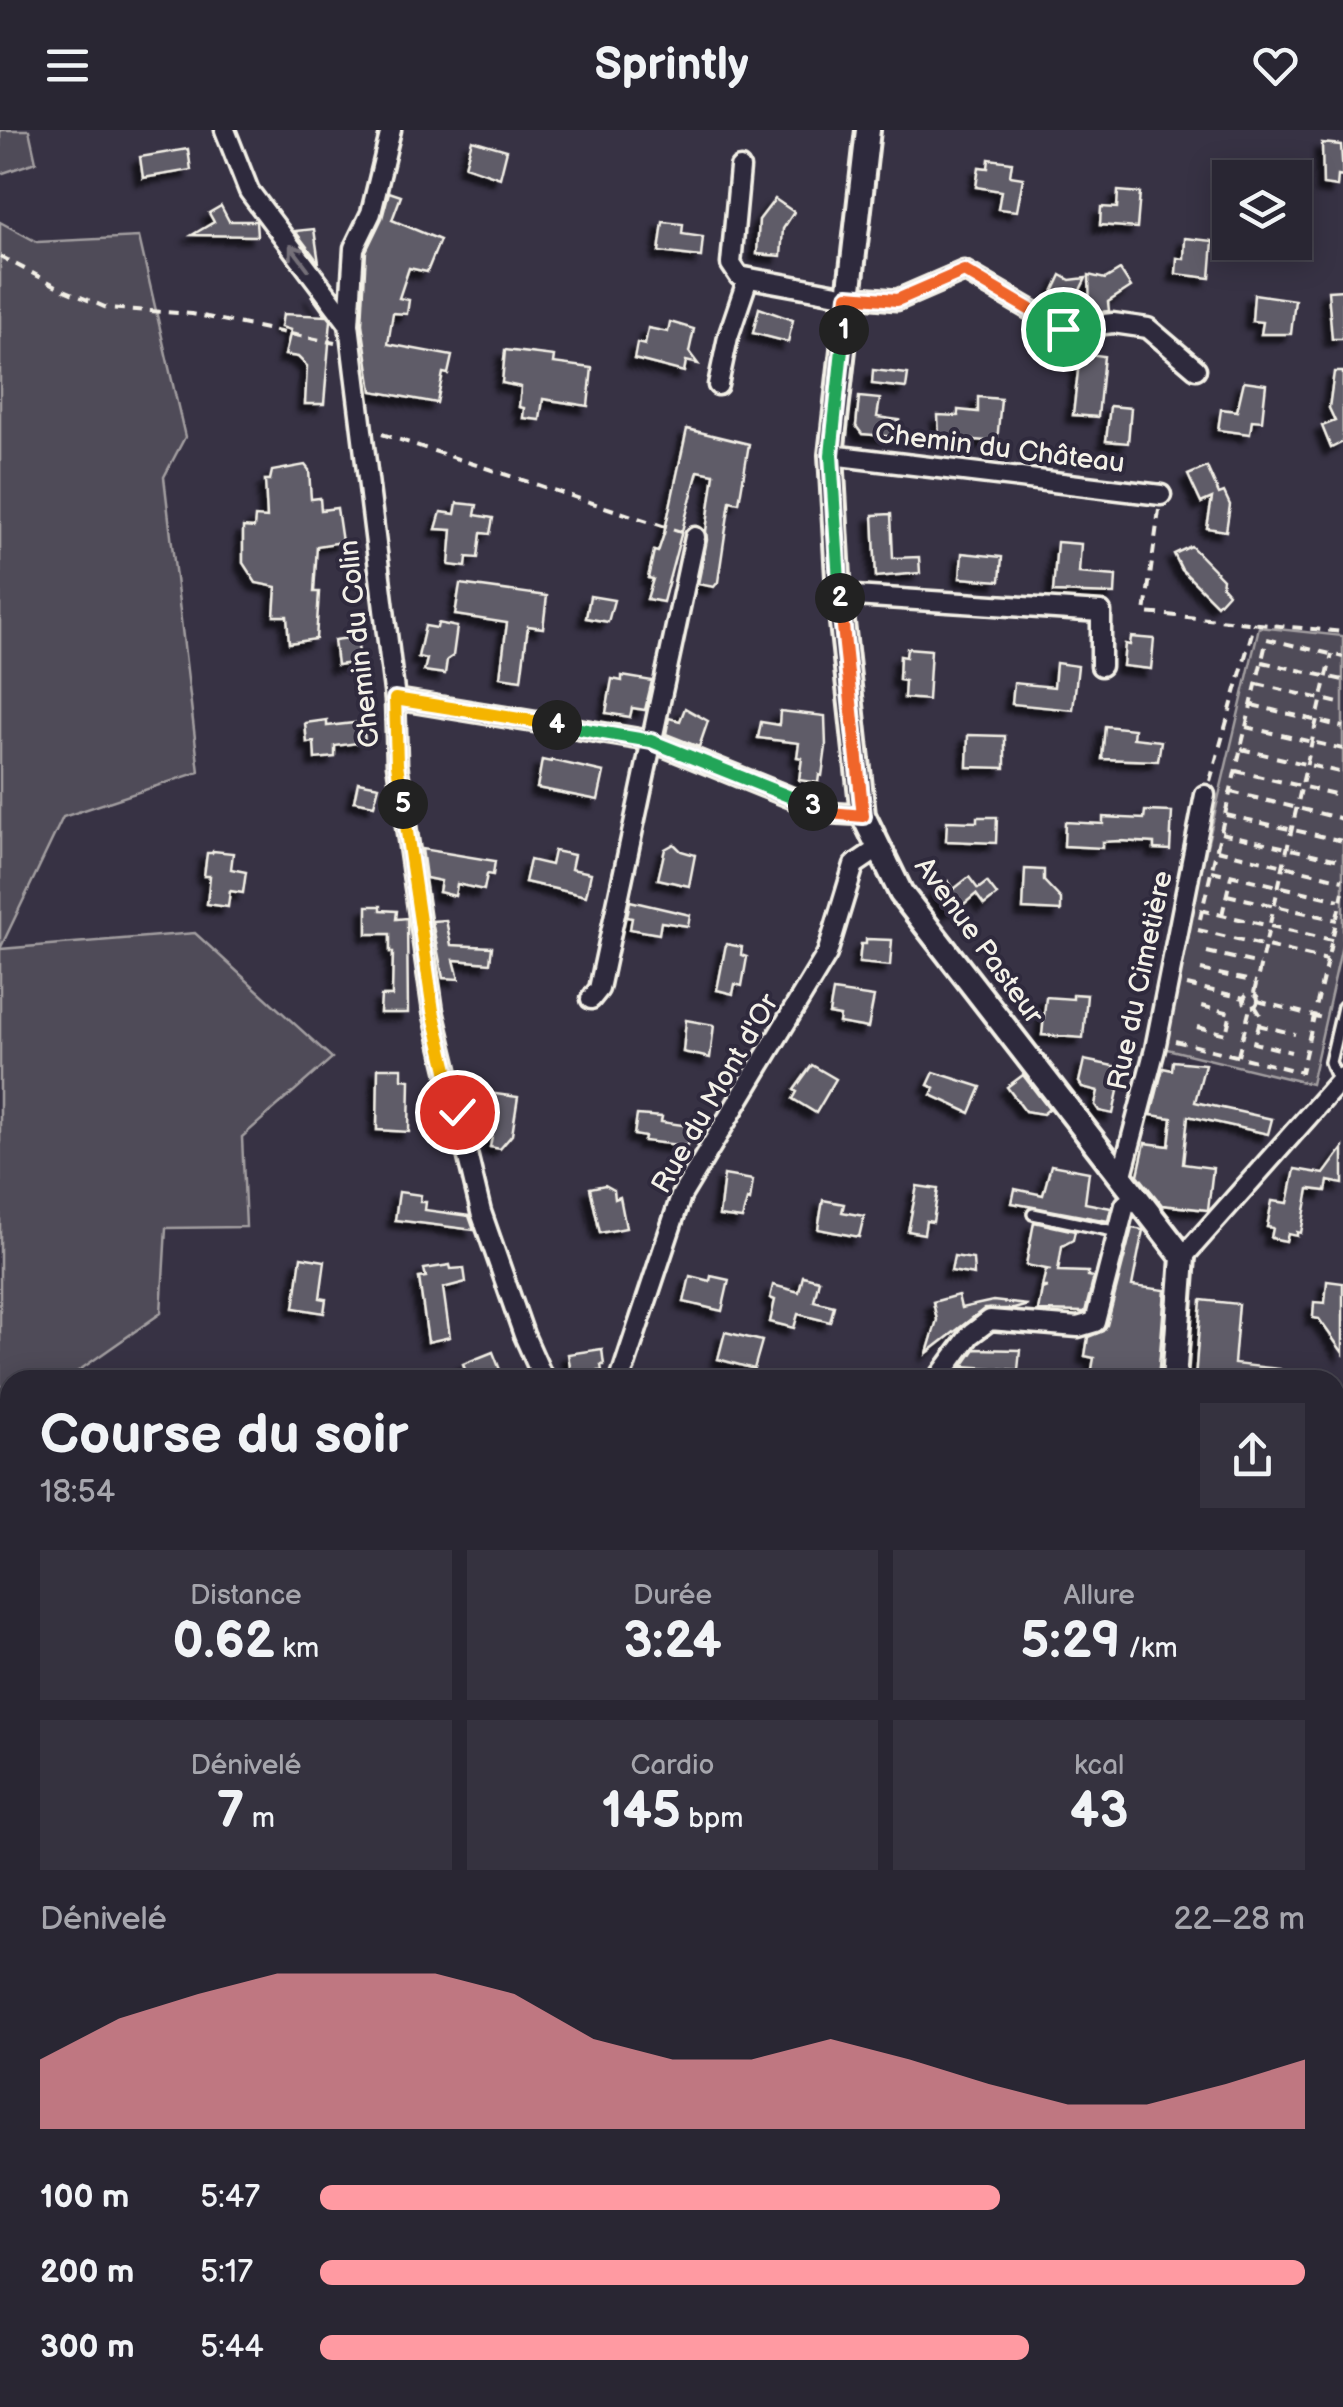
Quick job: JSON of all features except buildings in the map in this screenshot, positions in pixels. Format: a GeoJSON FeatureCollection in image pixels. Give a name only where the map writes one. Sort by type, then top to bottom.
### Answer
{"type":"FeatureCollection","features":[{"type":"Feature","properties":{"kind":"main road","name":"Avenue Pasteur"},"geometry":{"type":"LineString","coordinates":[[868,130],[831,455],[840,594],[863,816],[901,893],[1183,1257]]}},
{"type":"Feature","properties":{"kind":"main road"},"geometry":{"type":"LineString","coordinates":[[1175,1370],[1183,1257]]}},
{"type":"Feature","properties":{"kind":"street"},"geometry":{"type":"LineString","coordinates":[[225,130],[249,191],[349,324]]}},
{"type":"Feature","properties":{"kind":"street","name":"Chemin du Colin"},"geometry":{"type":"LineString","coordinates":[[391,130],[372,213],[354,248],[349,324],[395,699],[397,764],[433,1011],[480,1212],[540,1370]]}},
{"type":"Feature","properties":{"kind":"street"},"geometry":{"type":"LineString","coordinates":[[740,168],[731,264],[739,276],[848,296],[897,300],[964,271],[1063,329],[1113,323],[1148,328],[1196,370]]}},
{"type":"Feature","properties":{"kind":"street"},"geometry":{"type":"LineString","coordinates":[[718,386],[728,337],[748,278]]}},
{"type":"Feature","properties":{"kind":"street","name":"Chemin du Château"},"geometry":{"type":"LineString","coordinates":[[831,455],[1161,495]]}},
{"type":"Feature","properties":{"kind":"street"},"geometry":{"type":"LineString","coordinates":[[591,999],[600,989],[695,536]]}},
{"type":"Feature","properties":{"kind":"street"},"geometry":{"type":"LineString","coordinates":[[840,594],[1100,612],[1101,666]]}},
{"type":"Feature","properties":{"kind":"street"},"geometry":{"type":"LineString","coordinates":[[395,699],[651,741],[830,813],[863,816]]}},
{"type":"Feature","properties":{"kind":"street","name":"Rue du Cimetière"},"geometry":{"type":"LineString","coordinates":[[1122,1175],[1156,1049],[1206,795]]}},
{"type":"Feature","properties":{"kind":"street","name":"Rue du Mont d'Or"},"geometry":{"type":"LineString","coordinates":[[623,1370],[681,1196],[827,954],[854,865],[879,848]]}},
{"type":"Feature","properties":{"kind":"street"},"geometry":{"type":"LineString","coordinates":[[1183,1257],[1340,1080]]}},
{"type":"Feature","properties":{"kind":"street"},"geometry":{"type":"LineString","coordinates":[[944,1370],[970,1335],[990,1320],[1078,1327],[1094,1322],[1125,1205],[1137,1195]]}},
{"type":"Feature","properties":{"kind":"lane"},"geometry":{"type":"LineString","coordinates":[[1340,1080],[1330,1062],[1343,1007]]}},
{"type":"Feature","properties":{"kind":"lane"},"geometry":{"type":"LineString","coordinates":[[1033,1214],[1118,1232]]}},
{"type":"Feature","properties":{"kind":"path"},"geometry":{"type":"LineString","coordinates":[[0,256],[107,308],[192,314],[352,348]]}},
{"type":"Feature","properties":{"kind":"path"},"geometry":{"type":"LineString","coordinates":[[363,428],[695,536]]}},
{"type":"Feature","properties":{"kind":"path"},"geometry":{"type":"LineString","coordinates":[[1161,495],[1146,612],[1343,632]]}},
{"type":"Feature","properties":{"kind":"path"},"geometry":{"type":"LineString","coordinates":[[1206,795],[1255,622]]}},
{"type":"Feature","properties":{"kind":"path"},"geometry":{"type":"LineString","coordinates":[[1327,960],[1198,930],[1267,640],[1343,657]]}},
{"type":"Feature","properties":{"kind":"path"},"geometry":{"type":"LineString","coordinates":[[1238,1056],[1255,1005],[1264,945],[1332,654]]}},
{"type":"Feature","properties":{"kind":"path"},"geometry":{"type":"LineString","coordinates":[[1262,662],[1343,680]]}},
{"type":"Feature","properties":{"kind":"path"},"geometry":{"type":"LineString","coordinates":[[1256,684],[1343,704]]}},
{"type":"Feature","properties":{"kind":"path"},"geometry":{"type":"LineString","coordinates":[[1252,705],[1343,727]]}},
{"type":"Feature","properties":{"kind":"path"},"geometry":{"type":"LineString","coordinates":[[1246,727],[1343,750]]}},
{"type":"Feature","properties":{"kind":"path"},"geometry":{"type":"LineString","coordinates":[[1241,749],[1343,773]]}},
{"type":"Feature","properties":{"kind":"path"},"geometry":{"type":"LineString","coordinates":[[1236,771],[1343,796]]}},
{"type":"Feature","properties":{"kind":"path"},"geometry":{"type":"LineString","coordinates":[[1231,792],[1343,819]]}},
{"type":"Feature","properties":{"kind":"path"},"geometry":{"type":"LineString","coordinates":[[1225,815],[1343,841]]}},
{"type":"Feature","properties":{"kind":"path"},"geometry":{"type":"LineString","coordinates":[[1221,834],[1343,861]]}},
{"type":"Feature","properties":{"kind":"path"},"geometry":{"type":"LineString","coordinates":[[1217,850],[1343,880]]}},
{"type":"Feature","properties":{"kind":"path"},"geometry":{"type":"LineString","coordinates":[[1212,870],[1341,900]]}},
{"type":"Feature","properties":{"kind":"path"},"geometry":{"type":"LineString","coordinates":[[1222,915],[1231,875]]}},
{"type":"Feature","properties":{"kind":"path"},"geometry":{"type":"LineString","coordinates":[[1175,1041],[1302,1072],[1343,892]]}},
{"type":"Feature","properties":{"kind":"path"},"geometry":{"type":"LineString","coordinates":[[1226,895],[1337,920]]}},
{"type":"Feature","properties":{"kind":"path"},"geometry":{"type":"LineString","coordinates":[[1202,910],[1332,940]]}},
{"type":"Feature","properties":{"kind":"path"},"geometry":{"type":"LineString","coordinates":[[1207,952],[1260,964]]}},
{"type":"Feature","properties":{"kind":"path"},"geometry":{"type":"LineString","coordinates":[[1201,970],[1256,982]]}},
{"type":"Feature","properties":{"kind":"path"},"geometry":{"type":"LineString","coordinates":[[1187,985],[1244,998],[1254,993]]}},
{"type":"Feature","properties":{"kind":"path"},"geometry":{"type":"LineString","coordinates":[[1244,998],[1245,1005],[1314,1015]]}},
{"type":"Feature","properties":{"kind":"path"},"geometry":{"type":"LineString","coordinates":[[1255,1005],[1261,1016],[1254,1043],[1291,1052]]}},
{"type":"Feature","properties":{"kind":"path"},"geometry":{"type":"LineString","coordinates":[[1197,1027],[1226,1034],[1231,1013],[1201,1006]]}},
{"type":"Feature","properties":{"kind":"path"},"geometry":{"type":"LineString","coordinates":[[1258,1025],[1295,1034]]}},
{"type":"Feature","properties":{"kind":"shaded area"},"geometry":{"type":"Polygon","coordinates":[[[0,130],[29,130],[36,162],[0,174],[0,130]]]}},
{"type":"Feature","properties":{"kind":"shaded area"},"geometry":{"type":"Polygon","coordinates":[[[0,222],[37,242],[139,237],[185,437],[164,477],[199,772],[63,817],[0,949],[0,222]]]}},
{"type":"Feature","properties":{"kind":"shaded area"},"geometry":{"type":"Polygon","coordinates":[[[1259,627],[1343,636],[1343,941],[1311,1084],[1163,1048],[1259,627]]]}},
{"type":"Feature","properties":{"kind":"shaded area"},"geometry":{"type":"Polygon","coordinates":[[[195,933],[332,1058],[242,1137],[246,1227],[166,1228],[161,1313],[80,1370],[0,1370],[0,949],[195,933]]]}},
{"type":"Feature","properties":{"kind":"route"},"geometry":{"type":"LineString","coordinates":[[457,1112],[433,1011],[397,764],[395,699],[651,741],[830,813],[863,816],[840,594],[831,455],[848,296],[897,300],[964,271],[1063,329]]}}]}
